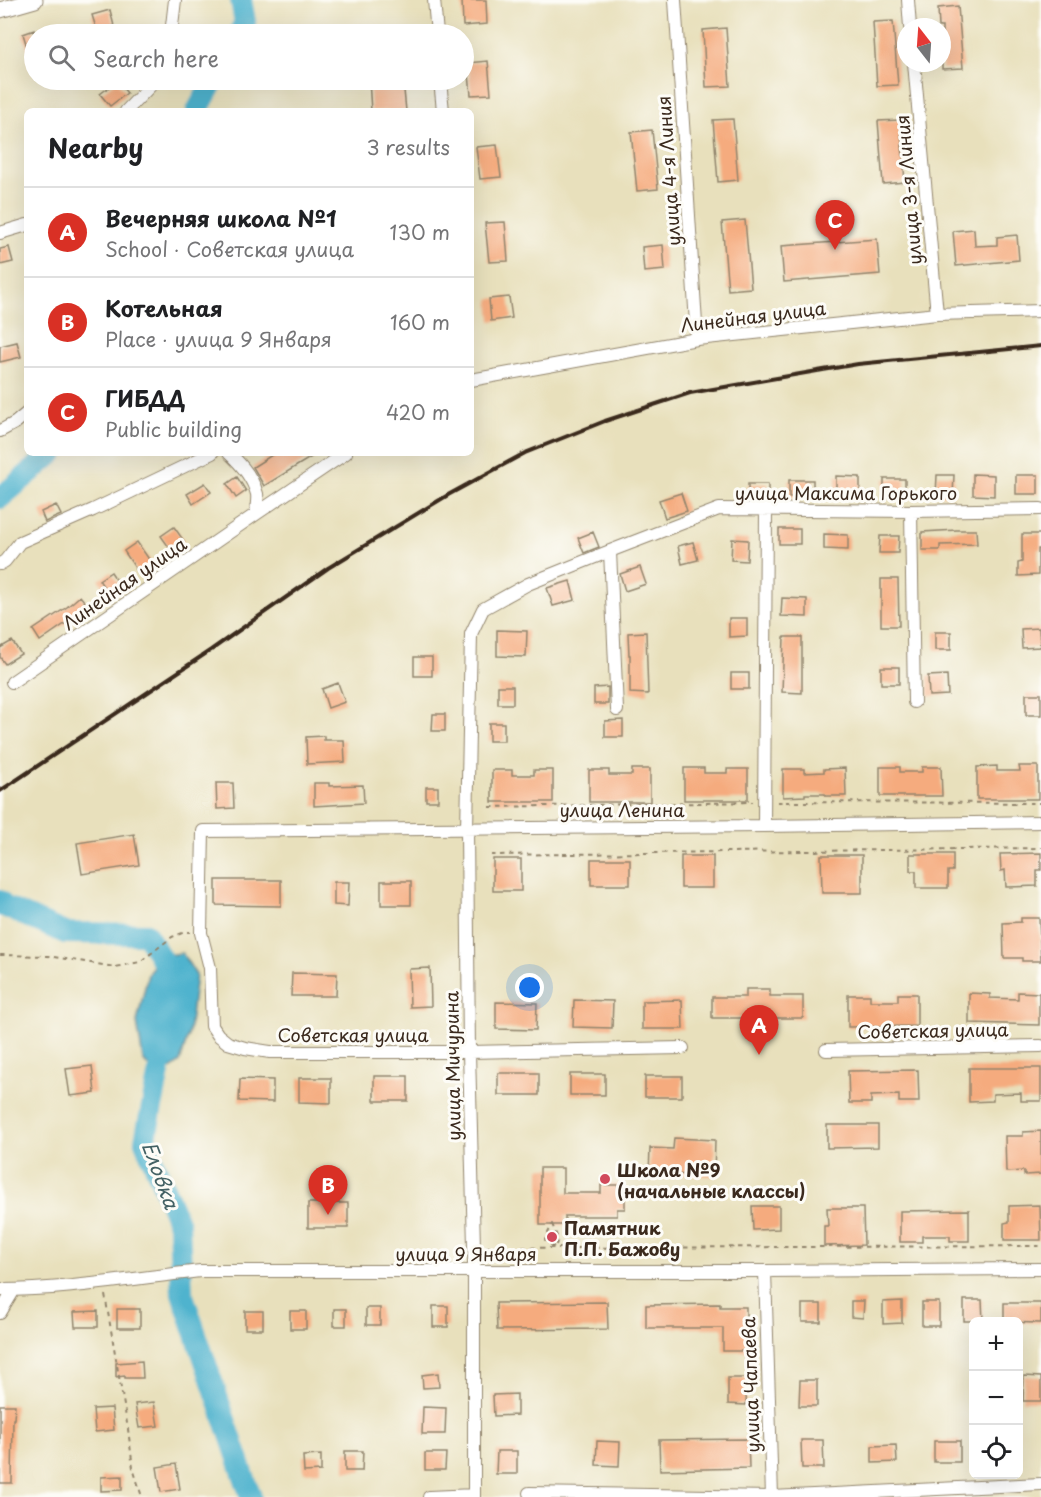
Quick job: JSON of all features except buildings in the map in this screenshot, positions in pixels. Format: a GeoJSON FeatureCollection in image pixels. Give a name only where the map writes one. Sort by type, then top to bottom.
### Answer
{"type":"FeatureCollection","features":[{"type":"Feature","properties":{"kind":"main road"},"geometry":{"type":"LineString","coordinates":[[0,10],[35,0]]}},
{"type":"Feature","properties":{"kind":"street"},"geometry":{"type":"LineString","coordinates":[[172,24],[175,0]]}},
{"type":"Feature","properties":{"kind":"street"},"geometry":{"type":"LineString","coordinates":[[434,0],[436,24]]}},
{"type":"Feature","properties":{"kind":"street","name":"улица 4-я Линия"},"geometry":{"type":"LineString","coordinates":[[675,0],[697,339]]}},
{"type":"Feature","properties":{"kind":"street"},"geometry":{"type":"LineString","coordinates":[[908,0],[909,18]]}},
{"type":"Feature","properties":{"kind":"street","name":"улица 3-я Линия"},"geometry":{"type":"LineString","coordinates":[[915,72],[937,314]]}},
{"type":"Feature","properties":{"kind":"street"},"geometry":{"type":"LineString","coordinates":[[129,108],[146,90]]}},
{"type":"Feature","properties":{"kind":"street"},"geometry":{"type":"LineString","coordinates":[[441,90],[443,108]]}},
{"type":"Feature","properties":{"kind":"street"},"geometry":{"type":"LineString","coordinates":[[0,233],[24,226]]}},
{"type":"Feature","properties":{"kind":"street","name":"Линейная улица"},"geometry":{"type":"LineString","coordinates":[[474,379],[697,339],[937,314],[1041,311]]}},
{"type":"Feature","properties":{"kind":"street"},"geometry":{"type":"LineString","coordinates":[[0,431],[24,416]]}},
{"type":"Feature","properties":{"kind":"street"},"geometry":{"type":"LineString","coordinates":[[0,564],[20,542],[206,456]]}},
{"type":"Feature","properties":{"kind":"street"},"geometry":{"type":"LineString","coordinates":[[232,456],[251,480],[257,496],[256,514]]}},
{"type":"Feature","properties":{"kind":"street","name":"Линейная улица"},"geometry":{"type":"LineString","coordinates":[[12,682],[342,456]]}},
{"type":"Feature","properties":{"kind":"street","name":"улица Максима Горького"},"geometry":{"type":"LineString","coordinates":[[471,634],[483,609],[528,584],[719,509],[911,511],[1041,509]]}},
{"type":"Feature","properties":{"kind":"street"},"geometry":{"type":"LineString","coordinates":[[764,826],[766,510]]}},
{"type":"Feature","properties":{"kind":"street"},"geometry":{"type":"LineString","coordinates":[[911,511],[914,702]]}},
{"type":"Feature","properties":{"kind":"street"},"geometry":{"type":"LineString","coordinates":[[610,550],[617,710]]}},
{"type":"Feature","properties":{"kind":"street","name":"улица Мичурина"},"geometry":{"type":"LineString","coordinates":[[471,634],[467,829],[474,1247],[474,1496]]}},
{"type":"Feature","properties":{"kind":"street","name":"улица Ленина"},"geometry":{"type":"LineString","coordinates":[[201,933],[203,831],[1041,822]]}},
{"type":"Feature","properties":{"kind":"street","name":"Советская улица"},"geometry":{"type":"LineString","coordinates":[[201,933],[210,968],[212,1026],[228,1043],[245,1048],[270,1052],[469,1052],[683,1048]]}},
{"type":"Feature","properties":{"kind":"street","name":"Советская улица"},"geometry":{"type":"LineString","coordinates":[[826,1050],[1041,1046]]}},
{"type":"Feature","properties":{"kind":"street","name":"улица 9 Января"},"geometry":{"type":"LineString","coordinates":[[0,1290],[103,1284],[201,1271],[1041,1269]]}},
{"type":"Feature","properties":{"kind":"street","name":"улица Чапаева"},"geometry":{"type":"LineString","coordinates":[[765,1271],[772,1497]]}},
{"type":"Feature","properties":{"kind":"street"},"geometry":{"type":"LineString","coordinates":[[0,1313],[14,1290]]}},
{"type":"Feature","properties":{"kind":"street"},"geometry":{"type":"LineString","coordinates":[[529,1493],[772,1497],[1041,1484]]}},
{"type":"Feature","properties":{"kind":"street"},"geometry":{"type":"LineString","coordinates":[[429,1497],[474,1496]]}},
{"type":"Feature","properties":{"kind":"path"},"geometry":{"type":"LineString","coordinates":[[490,855],[1041,848]]}},
{"type":"Feature","properties":{"kind":"path"},"geometry":{"type":"LineString","coordinates":[[0,955],[48,956],[115,967],[140,962],[172,937],[185,932],[201,933]]}},
{"type":"Feature","properties":{"kind":"path"},"geometry":{"type":"LineString","coordinates":[[552,1224],[558,1239],[555,1248],[545,1240],[552,1224]]}},
{"type":"Feature","properties":{"kind":"path"},"geometry":{"type":"LineString","coordinates":[[474,1247],[1041,1246]]}},
{"type":"Feature","properties":{"kind":"path"},"geometry":{"type":"LineString","coordinates":[[103,1284],[133,1468],[142,1497]]}},
{"type":"Feature","properties":{"kind":"water"},"geometry":{"type":"Polygon","coordinates":[[[182,953],[196,975],[189,1032],[180,1062],[158,1078],[143,1060],[137,1022],[148,974],[159,956],[182,953]]]}},
{"type":"Feature","properties":{"kind":"waterway","name":"Еловка"},"geometry":{"type":"LineString","coordinates":[[241,0],[244,24]]}},
{"type":"Feature","properties":{"kind":"waterway","name":"Еловка"},"geometry":{"type":"LineString","coordinates":[[199,108],[209,90]]}},
{"type":"Feature","properties":{"kind":"waterway","name":"Еловка"},"geometry":{"type":"LineString","coordinates":[[0,498],[49,456]]}},
{"type":"Feature","properties":{"kind":"waterway","name":"Еловка"},"geometry":{"type":"LineString","coordinates":[[0,901],[1,905],[65,933],[146,934],[174,980]]}},
{"type":"Feature","properties":{"kind":"waterway","name":"Еловка"},"geometry":{"type":"LineString","coordinates":[[164,1047],[145,1141],[179,1224],[182,1293],[251,1497]]}},
{"type":"Feature","properties":{"kind":"railway"},"geometry":{"type":"LineString","coordinates":[[0,791],[211,650],[328,568],[448,495],[525,453],[605,421],[690,393],[858,364],[1041,346]]}},
{"type":"Feature","properties":{"kind":"place","name":"ГИБДД"},"geometry":{"type":"Point","coordinates":[835,250]}},
{"type":"Feature","properties":{"kind":"place","name":"Вечерняя школа №1"},"geometry":{"type":"Point","coordinates":[759,1055]}},
{"type":"Feature","properties":{"kind":"place","name":"Школа №9 (начальные классы)"},"geometry":{"type":"Point","coordinates":[605,1179]}},
{"type":"Feature","properties":{"kind":"place","name":"Котельная"},"geometry":{"type":"Point","coordinates":[328,1215]}},
{"type":"Feature","properties":{"kind":"place","name":"Памятник П.П. Бажову"},"geometry":{"type":"Point","coordinates":[552,1237]}}]}
